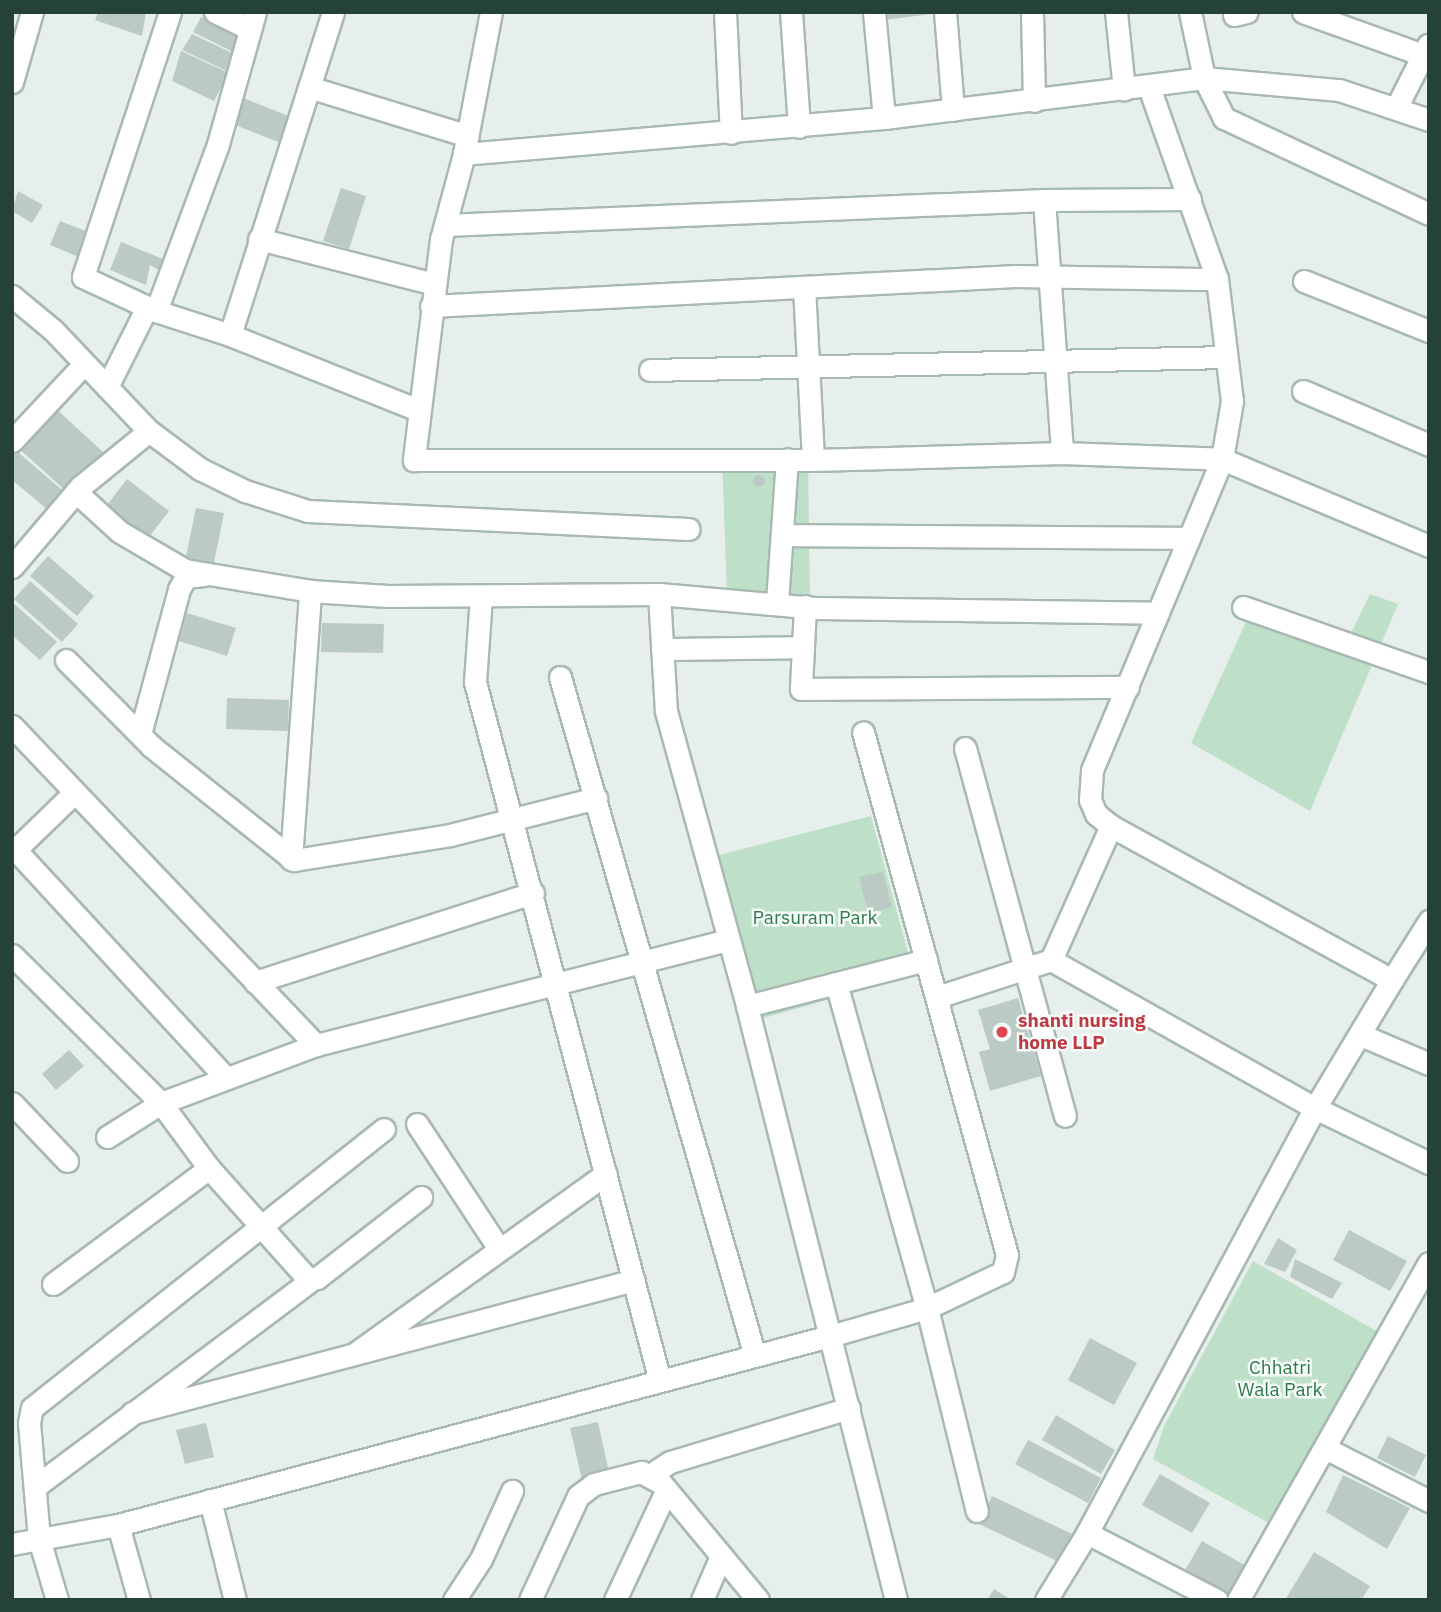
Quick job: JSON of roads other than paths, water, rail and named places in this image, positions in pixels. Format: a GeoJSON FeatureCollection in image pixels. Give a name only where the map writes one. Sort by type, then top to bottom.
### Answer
{"type":"FeatureCollection","features":[{"type":"Feature","properties":{"kind":"street"},"geometry":{"type":"LineString","coordinates":[[12,82],[32,12]]}},
{"type":"Feature","properties":{"kind":"street"},"geometry":{"type":"LineString","coordinates":[[170,12],[83,277],[152,309],[230,335],[418,410]]}},
{"type":"Feature","properties":{"kind":"street"},"geometry":{"type":"LineString","coordinates":[[107,387],[152,309],[197,207],[253,20],[215,12]]}},
{"type":"Feature","properties":{"kind":"street"},"geometry":{"type":"LineString","coordinates":[[230,335],[333,12]]}},
{"type":"Feature","properties":{"kind":"street"},"geometry":{"type":"LineString","coordinates":[[491,12],[466,145],[445,225],[434,284],[414,460],[813,460],[1062,453],[1222,459],[1429,546]]}},
{"type":"Feature","properties":{"kind":"street"},"geometry":{"type":"LineString","coordinates":[[725,12],[731,133]]}},
{"type":"Feature","properties":{"kind":"street"},"geometry":{"type":"LineString","coordinates":[[791,12],[799,127]]}},
{"type":"Feature","properties":{"kind":"street"},"geometry":{"type":"LineString","coordinates":[[874,12],[884,118]]}},
{"type":"Feature","properties":{"kind":"street"},"geometry":{"type":"LineString","coordinates":[[945,12],[953,110]]}},
{"type":"Feature","properties":{"kind":"street"},"geometry":{"type":"LineString","coordinates":[[1032,12],[1034,102]]}},
{"type":"Feature","properties":{"kind":"street"},"geometry":{"type":"LineString","coordinates":[[1116,12],[1124,90]]}},
{"type":"Feature","properties":{"kind":"street"},"geometry":{"type":"LineString","coordinates":[[1190,12],[1204,78],[1224,118],[1429,214]]}},
{"type":"Feature","properties":{"kind":"street"},"geometry":{"type":"LineString","coordinates":[[1303,12],[1426,49],[1396,108]]}},
{"type":"Feature","properties":{"kind":"street"},"geometry":{"type":"LineString","coordinates":[[309,87],[466,145],[731,133],[799,127],[1034,102],[1204,78],[1339,90],[1429,120]]}},
{"type":"Feature","properties":{"kind":"street"},"geometry":{"type":"LineString","coordinates":[[1149,87],[1217,279],[1232,401],[1222,459],[1090,783],[1096,814],[1111,826],[1392,980]]}},
{"type":"Feature","properties":{"kind":"street"},"geometry":{"type":"LineString","coordinates":[[445,225],[1044,200],[1190,199]]}},
{"type":"Feature","properties":{"kind":"street"},"geometry":{"type":"LineString","coordinates":[[1044,200],[1053,361],[1062,453]]}},
{"type":"Feature","properties":{"kind":"street"},"geometry":{"type":"LineString","coordinates":[[259,239],[434,284]]}},
{"type":"Feature","properties":{"kind":"street"},"geometry":{"type":"LineString","coordinates":[[431,306],[1050,276],[1217,279]]}},
{"type":"Feature","properties":{"kind":"street"},"geometry":{"type":"LineString","coordinates":[[1304,281],[1429,331]]}},
{"type":"Feature","properties":{"kind":"street"},"geometry":{"type":"LineString","coordinates":[[804,287],[813,460]]}},
{"type":"Feature","properties":{"kind":"street"},"geometry":{"type":"LineString","coordinates":[[12,296],[84,363],[149,431],[200,469],[245,491],[308,511],[689,529]]}},
{"type":"Feature","properties":{"kind":"street"},"geometry":{"type":"LineString","coordinates":[[650,370],[1227,357]]}},
{"type":"Feature","properties":{"kind":"street"},"geometry":{"type":"LineString","coordinates":[[12,441],[84,363]]}},
{"type":"Feature","properties":{"kind":"street"},"geometry":{"type":"LineString","coordinates":[[1303,391],[1429,445]]}},
{"type":"Feature","properties":{"kind":"street"},"geometry":{"type":"LineString","coordinates":[[12,567],[76,492],[149,431]]}},
{"type":"Feature","properties":{"kind":"street"},"geometry":{"type":"LineString","coordinates":[[777,602],[788,459]]}},
{"type":"Feature","properties":{"kind":"street"},"geometry":{"type":"LineString","coordinates":[[76,492],[152,555],[204,575],[310,591],[481,596],[659,594],[805,606],[1158,613]]}},
{"type":"Feature","properties":{"kind":"street"},"geometry":{"type":"LineString","coordinates":[[782,535],[1189,538]]}},
{"type":"Feature","properties":{"kind":"street"},"geometry":{"type":"LineString","coordinates":[[140,734],[179,589],[186,577],[204,575]]}},
{"type":"Feature","properties":{"kind":"street"},"geometry":{"type":"LineString","coordinates":[[291,859],[310,591]]}},
{"type":"Feature","properties":{"kind":"street"},"geometry":{"type":"LineString","coordinates":[[659,594],[666,711],[747,1006],[896,1600]]}},
{"type":"Feature","properties":{"kind":"street"},"geometry":{"type":"LineString","coordinates":[[481,596],[475,682],[515,820],[660,1381]]}},
{"type":"Feature","properties":{"kind":"street"},"geometry":{"type":"LineString","coordinates":[[805,606],[801,689],[1128,687]]}},
{"type":"Feature","properties":{"kind":"street"},"geometry":{"type":"LineString","coordinates":[[1243,607],[1429,672]]}},
{"type":"Feature","properties":{"kind":"street"},"geometry":{"type":"LineString","coordinates":[[662,649],[803,647]]}},
{"type":"Feature","properties":{"kind":"street"},"geometry":{"type":"LineString","coordinates":[[66,660],[140,734],[291,859],[438,837],[596,798]]}},
{"type":"Feature","properties":{"kind":"street"},"geometry":{"type":"LineString","coordinates":[[560,677],[755,1356]]}},
{"type":"Feature","properties":{"kind":"street"},"geometry":{"type":"LineString","coordinates":[[12,726],[316,1045]]}},
{"type":"Feature","properties":{"kind":"street"},"geometry":{"type":"LineString","coordinates":[[12,1544],[118,1525],[830,1336],[927,1308],[997,1278],[1007,1263],[863,732]]}},
{"type":"Feature","properties":{"kind":"street"},"geometry":{"type":"LineString","coordinates":[[965,748],[1065,1116]]}},
{"type":"Feature","properties":{"kind":"street"},"geometry":{"type":"LineString","coordinates":[[74,793],[13,850],[225,1077]]}},
{"type":"Feature","properties":{"kind":"street"},"geometry":{"type":"LineString","coordinates":[[1051,960],[1111,826]]}},
{"type":"Feature","properties":{"kind":"street"},"geometry":{"type":"LineString","coordinates":[[255,982],[533,893]]}},
{"type":"Feature","properties":{"kind":"street"},"geometry":{"type":"LineString","coordinates":[[1046,1600],[1087,1533],[1315,1108],[1429,921]]}},
{"type":"Feature","properties":{"kind":"street"},"geometry":{"type":"LineString","coordinates":[[107,1137],[160,1103],[316,1045],[727,940]]}},
{"type":"Feature","properties":{"kind":"street"},"geometry":{"type":"LineString","coordinates":[[12,955],[160,1103],[209,1168],[258,1226],[311,1280]]}},
{"type":"Feature","properties":{"kind":"street"},"geometry":{"type":"LineString","coordinates":[[747,1006],[926,960]]}},
{"type":"Feature","properties":{"kind":"street"},"geometry":{"type":"LineString","coordinates":[[937,997],[1051,960],[1315,1108],[1429,1163]]}},
{"type":"Feature","properties":{"kind":"street"},"geometry":{"type":"LineString","coordinates":[[836,983],[927,1308],[977,1511]]}},
{"type":"Feature","properties":{"kind":"street"},"geometry":{"type":"LineString","coordinates":[[1361,1035],[1429,1064]]}},
{"type":"Feature","properties":{"kind":"street"},"geometry":{"type":"LineString","coordinates":[[12,1103],[68,1161]]}},
{"type":"Feature","properties":{"kind":"street"},"geometry":{"type":"LineString","coordinates":[[417,1124],[499,1249]]}},
{"type":"Feature","properties":{"kind":"street"},"geometry":{"type":"LineString","coordinates":[[57,1600],[39,1539],[29,1423],[32,1408],[258,1226],[384,1129]]}},
{"type":"Feature","properties":{"kind":"street"},"geometry":{"type":"LineString","coordinates":[[53,1284],[209,1168]]}},
{"type":"Feature","properties":{"kind":"street"},"geometry":{"type":"LineString","coordinates":[[349,1358],[606,1174]]}},
{"type":"Feature","properties":{"kind":"street"},"geometry":{"type":"LineString","coordinates":[[36,1486],[421,1197]]}},
{"type":"Feature","properties":{"kind":"street"},"geometry":{"type":"LineString","coordinates":[[1238,1600],[1429,1263]]}},
{"type":"Feature","properties":{"kind":"street"},"geometry":{"type":"LineString","coordinates":[[132,1413],[349,1358],[634,1280]]}},
{"type":"Feature","properties":{"kind":"street"},"geometry":{"type":"LineString","coordinates":[[650,1475],[670,1462],[849,1408]]}},
{"type":"Feature","properties":{"kind":"street"},"geometry":{"type":"LineString","coordinates":[[1325,1448],[1429,1501]]}},
{"type":"Feature","properties":{"kind":"street"},"geometry":{"type":"LineString","coordinates":[[530,1600],[578,1496],[594,1484],[632,1472],[650,1475],[666,1491],[758,1600]]}},
{"type":"Feature","properties":{"kind":"street"},"geometry":{"type":"LineString","coordinates":[[454,1600],[465,1590],[512,1491]]}},
{"type":"Feature","properties":{"kind":"street"},"geometry":{"type":"LineString","coordinates":[[615,1600],[666,1491]]}},
{"type":"Feature","properties":{"kind":"street"},"geometry":{"type":"LineString","coordinates":[[210,1500],[235,1600]]}},
{"type":"Feature","properties":{"kind":"street"},"geometry":{"type":"LineString","coordinates":[[118,1525],[139,1600]]}},
{"type":"Feature","properties":{"kind":"street"},"geometry":{"type":"LineString","coordinates":[[1087,1533],[1217,1600]]}},
{"type":"Feature","properties":{"kind":"street"},"geometry":{"type":"LineString","coordinates":[[702,1600],[721,1556]]}},
{"type":"Feature","properties":{"kind":"place","name":"shanti nursing home LLP"},"geometry":{"type":"Point","coordinates":[1002,1032]}},
{"type":"Feature","properties":{"kind":"park label","name":"Parsuram Park"},"geometry":{"type":"Point","coordinates":[815,918]}},
{"type":"Feature","properties":{"kind":"park label","name":"Chhatri Wala Park"},"geometry":{"type":"Point","coordinates":[1280,1379]}}]}
